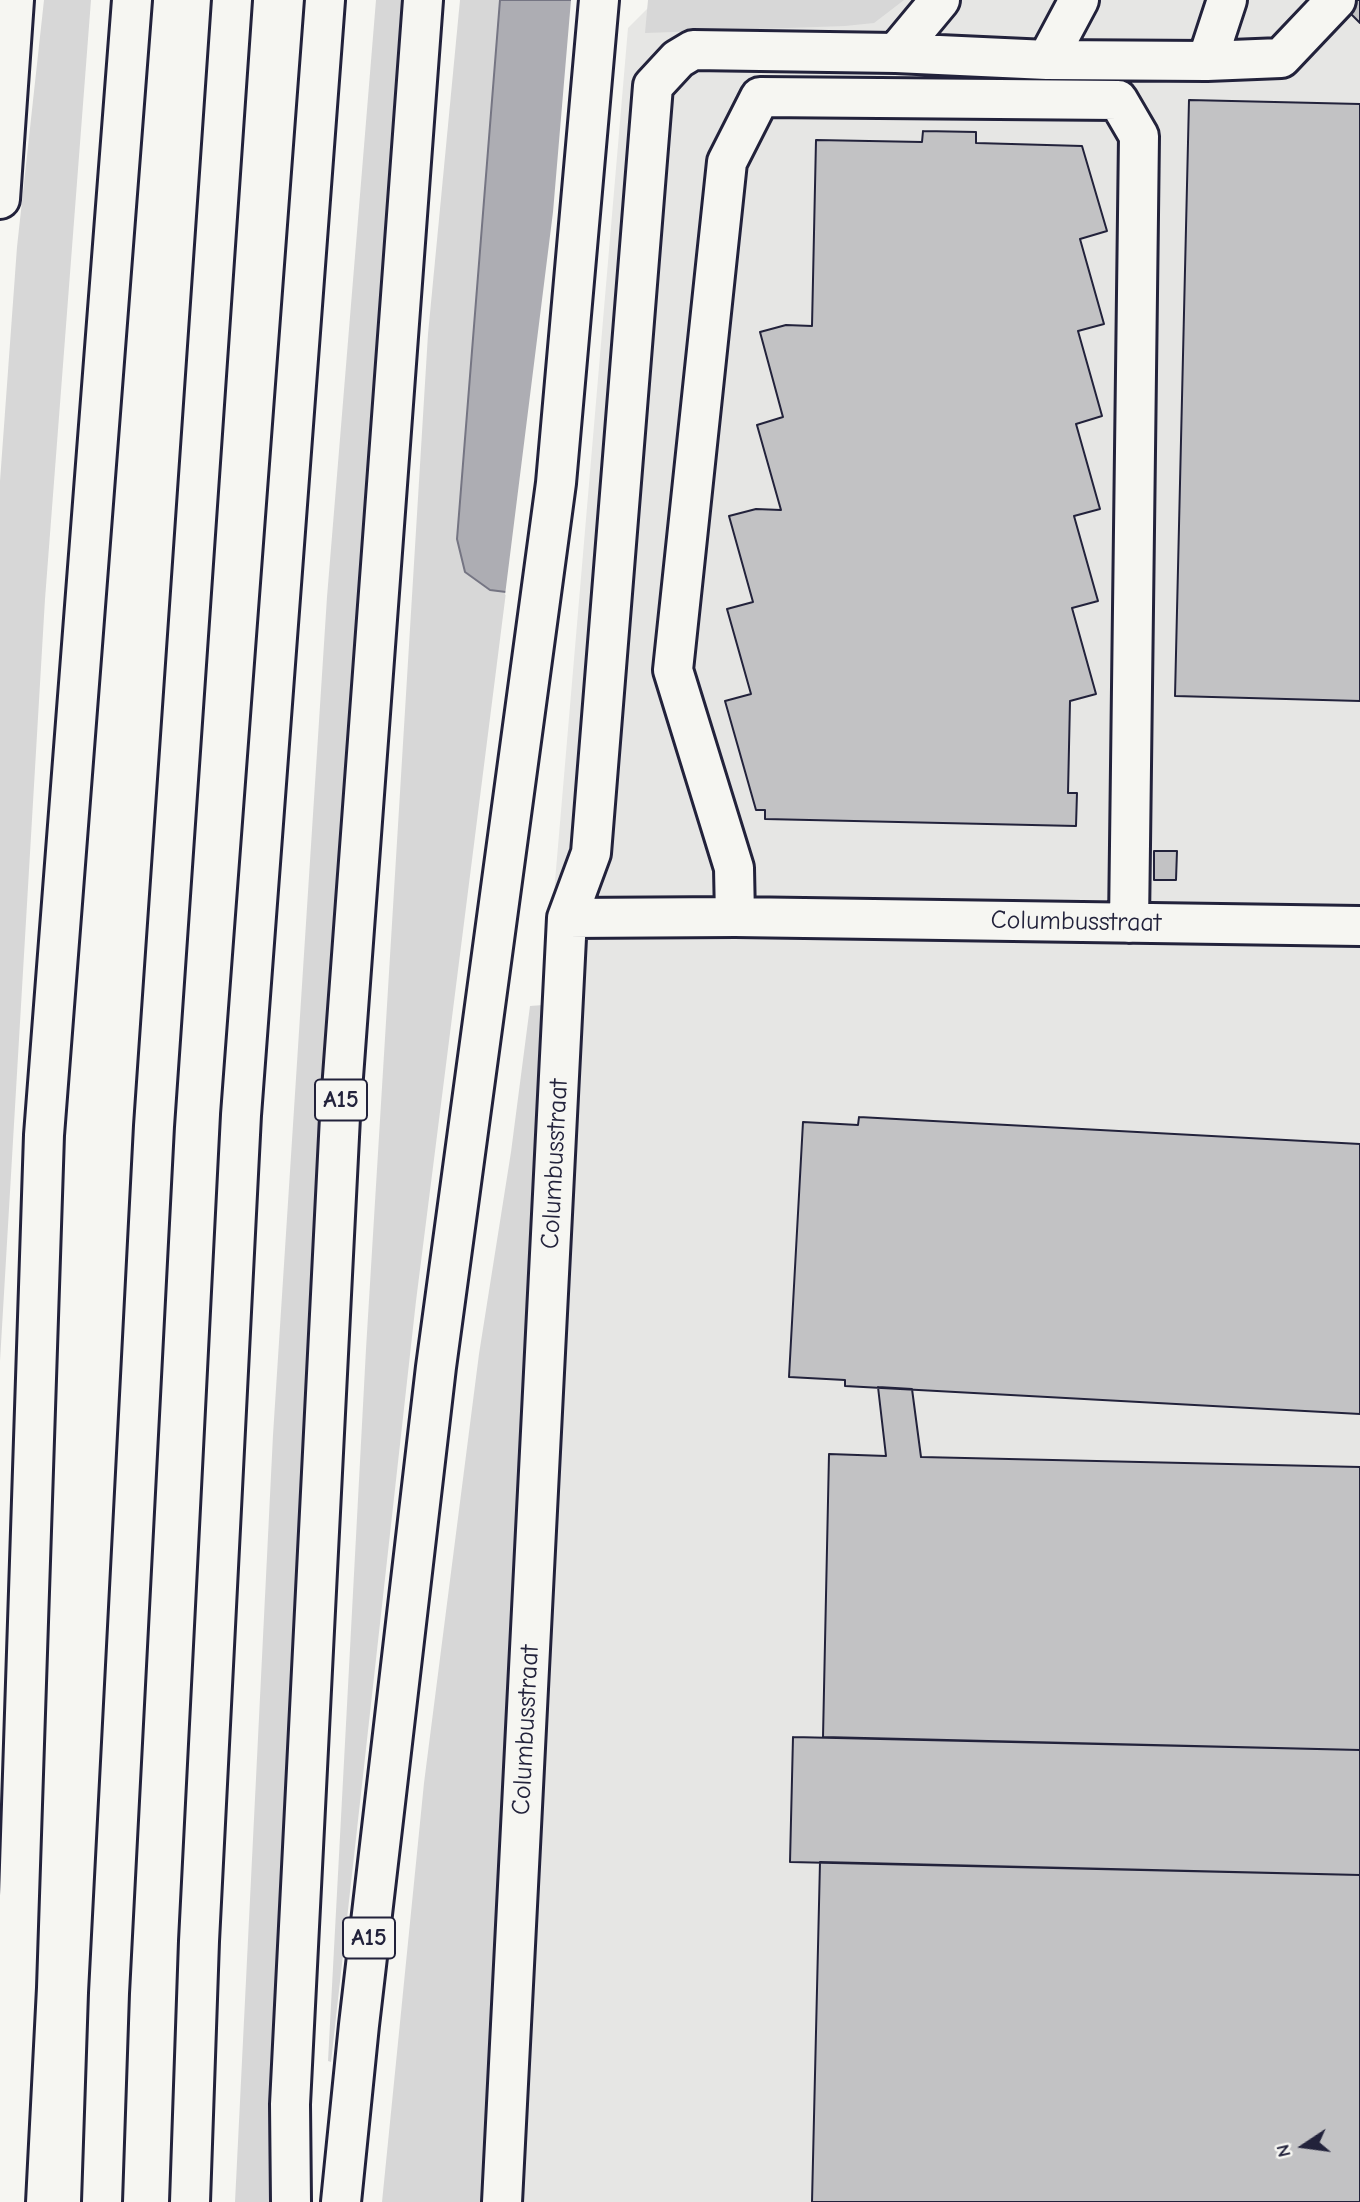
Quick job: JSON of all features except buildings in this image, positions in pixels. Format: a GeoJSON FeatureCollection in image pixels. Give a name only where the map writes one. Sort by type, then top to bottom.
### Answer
{"type":"FeatureCollection","features":[{"type":"Feature","properties":{"kind":"main road"},"geometry":{"type":"LineString","coordinates":[[0,199],[14,0]]}},
{"type":"Feature","properties":{"kind":"main road"},"geometry":{"type":"LineString","coordinates":[[5,2202],[16,1987],[44,1135],[132,0]]}},
{"type":"Feature","properties":{"kind":"main road"},"geometry":{"type":"LineString","coordinates":[[102,2202],[109,1993],[154,1126],[232,0]]}},
{"type":"Feature","properties":{"kind":"main road"},"geometry":{"type":"LineString","coordinates":[[190,2202],[199,1941],[241,1115],[325,0]]}},
{"type":"Feature","properties":{"kind":"main road","name":"A15"},"geometry":{"type":"LineString","coordinates":[[291,2202],[290,2104],[340,1117],[424,0]]}},
{"type":"Feature","properties":{"kind":"main road","name":"A15"},"geometry":{"type":"LineString","coordinates":[[341,2202],[444,1305],[555,483],[599,0]]}},
{"type":"Feature","properties":{"kind":"main road"},"geometry":{"type":"LineString","coordinates":[[896,53],[940,0]]}},
{"type":"Feature","properties":{"kind":"main road"},"geometry":{"type":"LineString","coordinates":[[1047,60],[1079,0]]}},
{"type":"Feature","properties":{"kind":"main road"},"geometry":{"type":"LineString","coordinates":[[1207,61],[1227,0]]}},
{"type":"Feature","properties":{"kind":"main road"},"geometry":{"type":"LineString","coordinates":[[567,918],[591,853],[653,86],[678,59],[693,50],[896,53],[1047,60],[1207,61],[1280,58],[1336,0]]}},
{"type":"Feature","properties":{"kind":"main road"},"geometry":{"type":"LineString","coordinates":[[735,917],[734,868],[673,670],[727,162],[760,97],[1118,100],[1139,136],[1129,923]]}},
{"type":"Feature","properties":{"kind":"main road","name":"Columbusstraat"},"geometry":{"type":"LineString","coordinates":[[502,2202],[567,918],[735,917],[1360,926]]}},
{"type":"Feature","properties":{"kind":"shaded area"},"geometry":{"type":"Polygon","coordinates":[[[44,0],[91,0],[45,599],[0,1361],[0,481],[17,247],[44,0]]]}},
{"type":"Feature","properties":{"kind":"shaded area"},"geometry":{"type":"Polygon","coordinates":[[[376,0],[403,0],[347,767],[277,1941],[270,2202],[235,2202],[273,1435],[327,597],[376,0]]]}},
{"type":"Feature","properties":{"kind":"shaded area"},"geometry":{"type":"Polygon","coordinates":[[[460,0],[500,0],[457,539],[465,572],[490,590],[506,592],[416,1301],[331,2062],[328,2061],[366,1349],[428,334],[460,0]]]}},
{"type":"Feature","properties":{"kind":"shaded area"},"geometry":{"type":"Polygon","coordinates":[[[500,0],[591,0],[579,6],[523,586],[506,592],[490,590],[465,572],[457,539],[500,0]]]}},
{"type":"Feature","properties":{"kind":"shaded area"},"geometry":{"type":"Polygon","coordinates":[[[648,0],[904,0],[874,23],[645,33],[648,0]]]}},
{"type":"Feature","properties":{"kind":"shaded area"},"geometry":{"type":"Polygon","coordinates":[[[656,0],[1360,0],[1360,2202],[448,2202],[499,1796],[548,963],[628,28],[656,0]]]}},
{"type":"Feature","properties":{"kind":"shaded area"},"geometry":{"type":"Polygon","coordinates":[[[543,1005],[482,2202],[382,2202],[424,1783],[479,1354],[511,1152],[530,1006],[543,1005]]]}},
{"type":"Feature","properties":{"kind":"pier"},"geometry":{"type":"Polygon","coordinates":[[[571,0],[594,0],[578,25],[527,587],[505,595],[553,212],[571,0]]]}}]}
